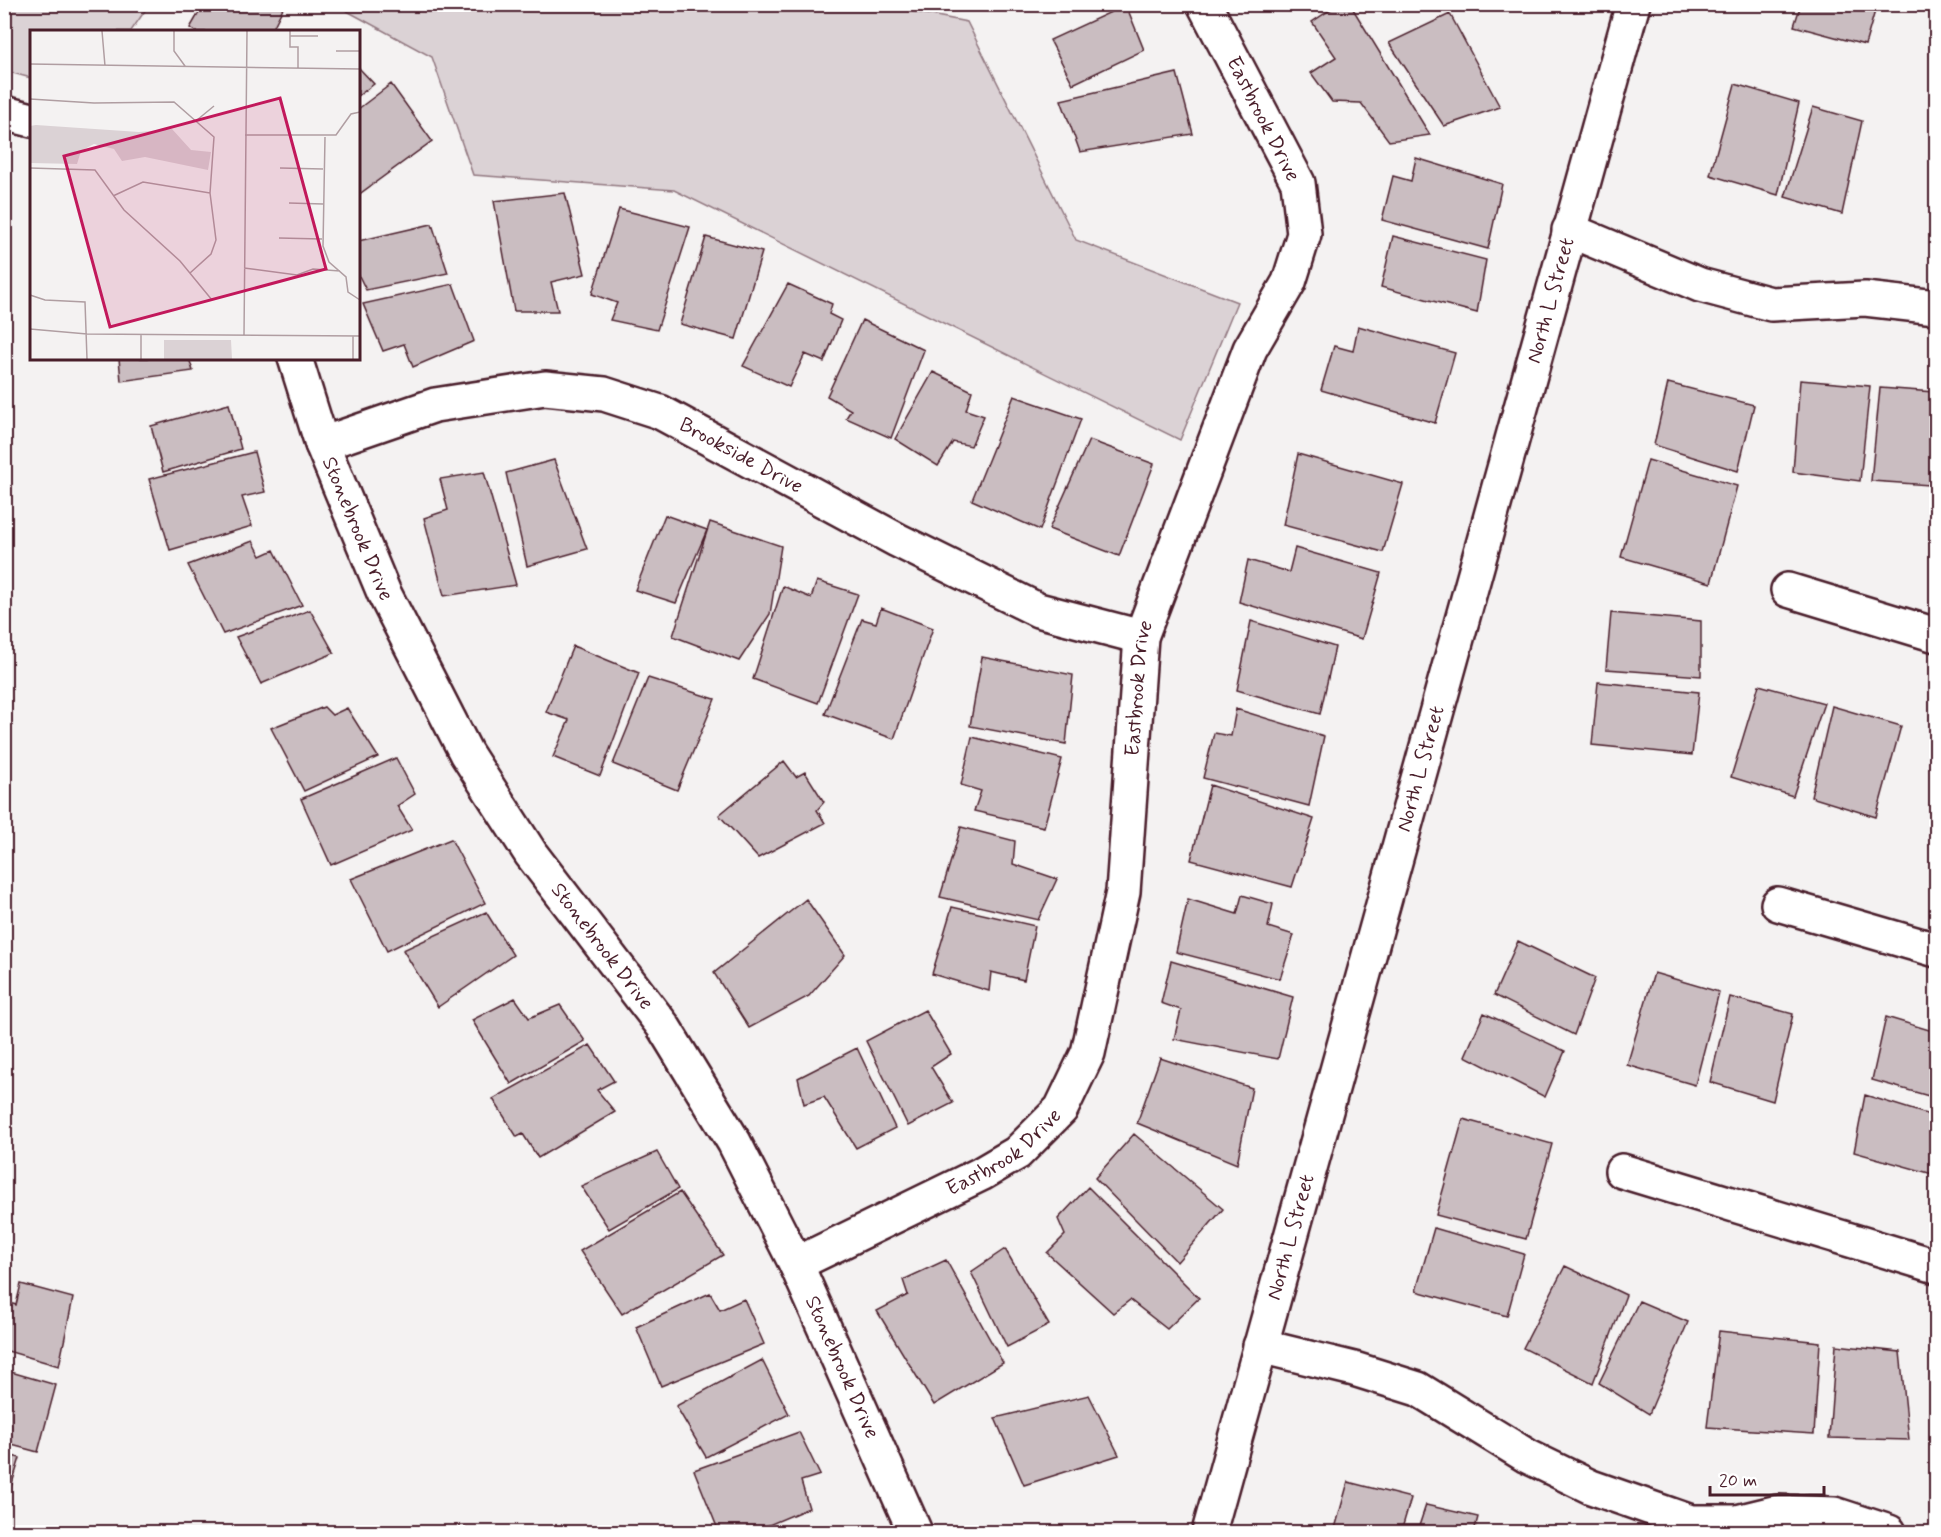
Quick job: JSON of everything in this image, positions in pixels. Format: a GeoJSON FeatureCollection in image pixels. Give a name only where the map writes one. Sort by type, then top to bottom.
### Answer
{"type":"FeatureCollection","features":[{"type":"Feature","properties":{"kind":"street","name":"Eastbrook Drive"},"geometry":{"type":"LineString","coordinates":[[796,1264],[990,1169],[1017,1153],[1061,1109],[1088,1053],[1123,892],[1141,637],[1250,349],[1289,282],[1304,234],[1298,183],[1204,4]]}},
{"type":"Feature","properties":{"kind":"street","name":"North L Street"},"geometry":{"type":"LineString","coordinates":[[1209,1533],[1633,4]]}},
{"type":"Feature","properties":{"kind":"street"},"geometry":{"type":"LineString","coordinates":[[4,113],[30,120]]}},
{"type":"Feature","properties":{"kind":"street"},"geometry":{"type":"LineString","coordinates":[[1569,230],[1700,285],[1771,304],[1864,300],[1936,307]]}},
{"type":"Feature","properties":{"kind":"street","name":"Stonebrook Drive"},"geometry":{"type":"LineString","coordinates":[[296,360],[322,444],[384,593],[466,753],[531,854],[663,1026],[734,1142],[796,1264],[915,1533]]}},
{"type":"Feature","properties":{"kind":"street","name":"Brookside Drive"},"geometry":{"type":"LineString","coordinates":[[322,444],[435,405],[545,388],[604,394],[660,412],[897,540],[1038,610],[1141,637]]}},
{"type":"Feature","properties":{"kind":"street"},"geometry":{"type":"LineString","coordinates":[[1788,590],[1936,635]]}},
{"type":"Feature","properties":{"kind":"street"},"geometry":{"type":"LineString","coordinates":[[1778,904],[1936,950]]}},
{"type":"Feature","properties":{"kind":"street"},"geometry":{"type":"LineString","coordinates":[[1622,1171],[1936,1266]]}},
{"type":"Feature","properties":{"kind":"street"},"geometry":{"type":"LineString","coordinates":[[1260,1346],[1354,1369],[1418,1389],[1527,1456],[1581,1482],[1691,1522],[1737,1522],[1779,1512],[1834,1514],[1889,1533]]}},
{"type":"Feature","properties":{"kind":"shaded area"},"geometry":{"type":"Polygon","coordinates":[[[5,4],[149,5],[132,30],[30,30],[30,78],[5,71],[5,4]]]}},
{"type":"Feature","properties":{"kind":"shaded area"},"geometry":{"type":"Polygon","coordinates":[[[874,4],[967,22],[1076,240],[1237,302],[1180,440],[674,190],[473,175],[432,57],[336,5],[874,4]]]}},
{"type":"Feature","properties":{"kind":"building"},"geometry":{"type":"Polygon","coordinates":[[[204,4],[281,4],[284,6],[272,30],[193,30],[190,28],[204,4]]]}},
{"type":"Feature","properties":{"kind":"building"},"geometry":{"type":"Polygon","coordinates":[[[1339,4],[1350,4],[1430,135],[1389,141],[1361,103],[1332,102],[1311,73],[1336,57],[1312,22],[1339,4]]]}},
{"type":"Feature","properties":{"kind":"building"},"geometry":{"type":"Polygon","coordinates":[[[1801,4],[1877,4],[1865,45],[1794,26],[1801,4]]]}},
{"type":"Feature","properties":{"kind":"building"},"geometry":{"type":"Polygon","coordinates":[[[1126,5],[1144,50],[1073,84],[1050,40],[1126,5]]]}},
{"type":"Feature","properties":{"kind":"building"},"geometry":{"type":"Polygon","coordinates":[[[1450,14],[1500,107],[1444,126],[1389,43],[1450,14]]]}},
{"type":"Feature","properties":{"kind":"building"},"geometry":{"type":"Polygon","coordinates":[[[360,69],[374,84],[360,94],[360,69]]]}},
{"type":"Feature","properties":{"kind":"building"},"geometry":{"type":"Polygon","coordinates":[[[1177,73],[1193,134],[1080,152],[1061,100],[1177,73]]]}},
{"type":"Feature","properties":{"kind":"building"},"geometry":{"type":"Polygon","coordinates":[[[391,84],[432,141],[360,194],[360,107],[391,84]]]}},
{"type":"Feature","properties":{"kind":"building"},"geometry":{"type":"Polygon","coordinates":[[[1735,84],[1799,103],[1778,195],[1710,175],[1735,84]]]}},
{"type":"Feature","properties":{"kind":"building"},"geometry":{"type":"Polygon","coordinates":[[[1813,107],[1862,121],[1842,214],[1785,197],[1813,107]]]}},
{"type":"Feature","properties":{"kind":"building"},"geometry":{"type":"Polygon","coordinates":[[[1416,158],[1502,184],[1488,249],[1382,220],[1393,176],[1411,181],[1416,158]]]}},
{"type":"Feature","properties":{"kind":"building"},"geometry":{"type":"Polygon","coordinates":[[[565,193],[585,274],[551,282],[558,311],[514,311],[494,201],[565,193]]]}},
{"type":"Feature","properties":{"kind":"building"},"geometry":{"type":"Polygon","coordinates":[[[619,209],[690,227],[657,330],[610,320],[617,303],[592,294],[619,209]]]}},
{"type":"Feature","properties":{"kind":"building"},"geometry":{"type":"Polygon","coordinates":[[[432,224],[448,273],[366,290],[360,278],[360,241],[432,224]]]}},
{"type":"Feature","properties":{"kind":"building"},"geometry":{"type":"Polygon","coordinates":[[[1393,236],[1486,260],[1477,313],[1381,287],[1393,236]]]}},
{"type":"Feature","properties":{"kind":"building"},"geometry":{"type":"Polygon","coordinates":[[[706,237],[762,252],[736,339],[680,324],[706,237]]]}},
{"type":"Feature","properties":{"kind":"building"},"geometry":{"type":"Polygon","coordinates":[[[453,284],[474,341],[413,367],[404,344],[383,351],[363,304],[453,284]]]}},
{"type":"Feature","properties":{"kind":"building"},"geometry":{"type":"Polygon","coordinates":[[[788,284],[832,304],[829,314],[841,320],[824,362],[805,354],[789,387],[743,366],[788,284]]]}},
{"type":"Feature","properties":{"kind":"building"},"geometry":{"type":"Polygon","coordinates":[[[862,320],[924,350],[891,438],[846,418],[851,410],[827,396],[862,320]]]}},
{"type":"Feature","properties":{"kind":"building"},"geometry":{"type":"Polygon","coordinates":[[[1358,326],[1455,353],[1435,423],[1321,390],[1334,346],[1353,351],[1358,326]]]}},
{"type":"Feature","properties":{"kind":"building"},"geometry":{"type":"Polygon","coordinates":[[[119,360],[190,360],[193,371],[121,381],[119,360]]]}},
{"type":"Feature","properties":{"kind":"building"},"geometry":{"type":"Polygon","coordinates":[[[933,372],[972,391],[966,410],[984,416],[971,446],[953,442],[938,466],[895,439],[933,372]]]}},
{"type":"Feature","properties":{"kind":"building"},"geometry":{"type":"Polygon","coordinates":[[[1800,380],[1870,386],[1860,481],[1793,472],[1800,380]]]}},
{"type":"Feature","properties":{"kind":"building"},"geometry":{"type":"Polygon","coordinates":[[[1668,383],[1754,405],[1738,471],[1654,445],[1668,383]]]}},
{"type":"Feature","properties":{"kind":"building"},"geometry":{"type":"Polygon","coordinates":[[[1880,388],[1934,392],[1930,485],[1871,481],[1880,388]]]}},
{"type":"Feature","properties":{"kind":"building"},"geometry":{"type":"Polygon","coordinates":[[[1014,396],[1081,419],[1040,530],[972,500],[1014,396]]]}},
{"type":"Feature","properties":{"kind":"building"},"geometry":{"type":"Polygon","coordinates":[[[229,404],[241,449],[163,472],[151,426],[229,404]]]}},
{"type":"Feature","properties":{"kind":"building"},"geometry":{"type":"Polygon","coordinates":[[[1089,440],[1154,464],[1119,556],[1049,529],[1089,440]]]}},
{"type":"Feature","properties":{"kind":"building"},"geometry":{"type":"Polygon","coordinates":[[[254,452],[265,492],[242,497],[252,526],[170,550],[149,479],[254,452]]]}},
{"type":"Feature","properties":{"kind":"building"},"geometry":{"type":"Polygon","coordinates":[[[1298,454],[1403,484],[1383,552],[1283,525],[1298,454]]]}},
{"type":"Feature","properties":{"kind":"building"},"geometry":{"type":"Polygon","coordinates":[[[554,460],[587,549],[527,566],[506,473],[554,460]]]}},
{"type":"Feature","properties":{"kind":"building"},"geometry":{"type":"Polygon","coordinates":[[[1648,460],[1737,486],[1711,583],[1621,557],[1648,460]]]}},
{"type":"Feature","properties":{"kind":"building"},"geometry":{"type":"Polygon","coordinates":[[[484,472],[516,585],[444,596],[424,518],[448,510],[440,479],[484,472]]]}},
{"type":"Feature","properties":{"kind":"building"},"geometry":{"type":"Polygon","coordinates":[[[665,515],[707,530],[676,603],[635,590],[665,515]]]}},
{"type":"Feature","properties":{"kind":"building"},"geometry":{"type":"Polygon","coordinates":[[[710,522],[781,546],[770,614],[739,661],[673,636],[710,522]]]}},
{"type":"Feature","properties":{"kind":"building"},"geometry":{"type":"Polygon","coordinates":[[[253,541],[261,556],[274,550],[302,605],[223,634],[188,565],[253,541]]]}},
{"type":"Feature","properties":{"kind":"building"},"geometry":{"type":"Polygon","coordinates":[[[1295,548],[1381,573],[1362,639],[1239,602],[1248,560],[1289,572],[1295,548]]]}},
{"type":"Feature","properties":{"kind":"building"},"geometry":{"type":"Polygon","coordinates":[[[817,581],[858,594],[818,703],[753,679],[783,586],[811,598],[817,581]]]}},
{"type":"Feature","properties":{"kind":"building"},"geometry":{"type":"Polygon","coordinates":[[[881,608],[933,628],[894,739],[825,714],[862,619],[876,623],[881,608]]]}},
{"type":"Feature","properties":{"kind":"building"},"geometry":{"type":"Polygon","coordinates":[[[310,610],[334,653],[261,684],[236,637],[310,610]]]}},
{"type":"Feature","properties":{"kind":"building"},"geometry":{"type":"Polygon","coordinates":[[[1611,613],[1701,621],[1701,676],[1606,669],[1611,613]]]}},
{"type":"Feature","properties":{"kind":"building"},"geometry":{"type":"Polygon","coordinates":[[[1251,621],[1335,647],[1320,714],[1237,690],[1251,621]]]}},
{"type":"Feature","properties":{"kind":"building"},"geometry":{"type":"Polygon","coordinates":[[[573,646],[639,673],[600,776],[553,757],[569,720],[546,712],[573,646]]]}},
{"type":"Feature","properties":{"kind":"building"},"geometry":{"type":"Polygon","coordinates":[[[982,657],[1073,675],[1066,744],[970,726],[982,657]]]}},
{"type":"Feature","properties":{"kind":"building"},"geometry":{"type":"Polygon","coordinates":[[[648,678],[715,699],[677,790],[613,764],[648,678]]]}},
{"type":"Feature","properties":{"kind":"building"},"geometry":{"type":"Polygon","coordinates":[[[1598,682],[1699,692],[1692,755],[1592,745],[1598,682]]]}},
{"type":"Feature","properties":{"kind":"building"},"geometry":{"type":"Polygon","coordinates":[[[1759,685],[1824,703],[1793,796],[1731,777],[1759,685]]]}},
{"type":"Feature","properties":{"kind":"building"},"geometry":{"type":"Polygon","coordinates":[[[1832,706],[1901,726],[1876,817],[1811,797],[1832,706]]]}},
{"type":"Feature","properties":{"kind":"building"},"geometry":{"type":"Polygon","coordinates":[[[324,707],[332,715],[347,708],[378,757],[304,791],[271,728],[324,707]]]}},
{"type":"Feature","properties":{"kind":"building"},"geometry":{"type":"Polygon","coordinates":[[[1236,709],[1324,736],[1309,806],[1203,778],[1214,733],[1231,736],[1236,709]]]}},
{"type":"Feature","properties":{"kind":"building"},"geometry":{"type":"Polygon","coordinates":[[[972,737],[1062,759],[1044,827],[974,811],[981,791],[961,785],[972,737]]]}},
{"type":"Feature","properties":{"kind":"building"},"geometry":{"type":"Polygon","coordinates":[[[396,758],[415,794],[397,806],[412,830],[331,865],[301,799],[396,758]]]}},
{"type":"Feature","properties":{"kind":"building"},"geometry":{"type":"Polygon","coordinates":[[[784,761],[796,777],[805,772],[824,802],[817,810],[825,823],[758,858],[719,815],[784,761]]]}},
{"type":"Feature","properties":{"kind":"building"},"geometry":{"type":"Polygon","coordinates":[[[1210,785],[1314,819],[1292,887],[1191,860],[1210,785]]]}},
{"type":"Feature","properties":{"kind":"building"},"geometry":{"type":"Polygon","coordinates":[[[961,827],[1015,841],[1013,864],[1057,879],[1038,920],[940,897],[961,827]]]}},
{"type":"Feature","properties":{"kind":"building"},"geometry":{"type":"Polygon","coordinates":[[[451,839],[485,903],[387,951],[351,879],[451,839]]]}},
{"type":"Feature","properties":{"kind":"building"},"geometry":{"type":"Polygon","coordinates":[[[1242,895],[1273,904],[1268,927],[1294,935],[1280,979],[1176,952],[1188,899],[1237,914],[1242,895]]]}},
{"type":"Feature","properties":{"kind":"building"},"geometry":{"type":"Polygon","coordinates":[[[806,899],[845,955],[809,996],[749,1028],[714,973],[806,899]]]}},
{"type":"Feature","properties":{"kind":"building"},"geometry":{"type":"Polygon","coordinates":[[[952,907],[1035,926],[1024,980],[991,972],[989,991],[932,974],[952,907]]]}},
{"type":"Feature","properties":{"kind":"building"},"geometry":{"type":"Polygon","coordinates":[[[486,912],[513,955],[438,1007],[403,950],[486,912]]]}},
{"type":"Feature","properties":{"kind":"building"},"geometry":{"type":"Polygon","coordinates":[[[1518,941],[1595,978],[1574,1035],[1494,995],[1518,941]]]}},
{"type":"Feature","properties":{"kind":"building"},"geometry":{"type":"Polygon","coordinates":[[[1171,961],[1293,997],[1278,1059],[1174,1039],[1181,1010],[1161,1003],[1171,961]]]}},
{"type":"Feature","properties":{"kind":"building"},"geometry":{"type":"Polygon","coordinates":[[[1654,973],[1719,992],[1695,1085],[1627,1065],[1654,973]]]}},
{"type":"Feature","properties":{"kind":"building"},"geometry":{"type":"Polygon","coordinates":[[[1730,997],[1793,1014],[1773,1101],[1710,1082],[1730,997]]]}},
{"type":"Feature","properties":{"kind":"building"},"geometry":{"type":"Polygon","coordinates":[[[515,998],[529,1018],[560,1005],[585,1041],[511,1084],[472,1020],[515,998]]]}},
{"type":"Feature","properties":{"kind":"building"},"geometry":{"type":"Polygon","coordinates":[[[925,1010],[951,1054],[931,1067],[953,1103],[908,1126],[866,1041],[925,1010]]]}},
{"type":"Feature","properties":{"kind":"building"},"geometry":{"type":"Polygon","coordinates":[[[1484,1013],[1565,1051],[1545,1097],[1465,1056],[1484,1013]]]}},
{"type":"Feature","properties":{"kind":"building"},"geometry":{"type":"Polygon","coordinates":[[[1886,1017],[1936,1032],[1936,1098],[1872,1080],[1886,1017]]]}},
{"type":"Feature","properties":{"kind":"building"},"geometry":{"type":"Polygon","coordinates":[[[590,1045],[614,1081],[597,1090],[615,1112],[538,1158],[523,1134],[517,1137],[493,1099],[590,1045]]]}},
{"type":"Feature","properties":{"kind":"building"},"geometry":{"type":"Polygon","coordinates":[[[857,1048],[895,1128],[856,1148],[824,1097],[804,1104],[798,1078],[857,1048]]]}},
{"type":"Feature","properties":{"kind":"building"},"geometry":{"type":"Polygon","coordinates":[[[1160,1058],[1252,1088],[1237,1164],[1137,1123],[1160,1058]]]}},
{"type":"Feature","properties":{"kind":"building"},"geometry":{"type":"Polygon","coordinates":[[[1865,1095],[1936,1117],[1936,1175],[1854,1152],[1865,1095]]]}},
{"type":"Feature","properties":{"kind":"building"},"geometry":{"type":"Polygon","coordinates":[[[1463,1119],[1552,1144],[1526,1239],[1436,1215],[1463,1119]]]}},
{"type":"Feature","properties":{"kind":"building"},"geometry":{"type":"Polygon","coordinates":[[[1134,1134],[1223,1209],[1177,1262],[1095,1178],[1134,1134]]]}},
{"type":"Feature","properties":{"kind":"building"},"geometry":{"type":"Polygon","coordinates":[[[657,1152],[678,1189],[609,1229],[581,1186],[657,1152]]]}},
{"type":"Feature","properties":{"kind":"building"},"geometry":{"type":"Polygon","coordinates":[[[1088,1187],[1199,1298],[1167,1329],[1130,1300],[1113,1313],[1047,1253],[1065,1235],[1058,1219],[1088,1187]]]}},
{"type":"Feature","properties":{"kind":"building"},"geometry":{"type":"Polygon","coordinates":[[[680,1192],[723,1255],[622,1314],[580,1251],[680,1192]]]}},
{"type":"Feature","properties":{"kind":"building"},"geometry":{"type":"Polygon","coordinates":[[[1434,1228],[1524,1254],[1507,1316],[1416,1291],[1434,1228]]]}},
{"type":"Feature","properties":{"kind":"building"},"geometry":{"type":"Polygon","coordinates":[[[1005,1249],[1049,1325],[1007,1347],[971,1272],[1005,1249]]]}},
{"type":"Feature","properties":{"kind":"building"},"geometry":{"type":"Polygon","coordinates":[[[946,1260],[1003,1363],[934,1405],[877,1311],[908,1295],[903,1280],[946,1260]]]}},
{"type":"Feature","properties":{"kind":"building"},"geometry":{"type":"Polygon","coordinates":[[[1565,1266],[1626,1295],[1593,1383],[1523,1348],[1565,1266]]]}},
{"type":"Feature","properties":{"kind":"building"},"geometry":{"type":"Polygon","coordinates":[[[21,1284],[73,1298],[59,1366],[4,1350],[4,1301],[16,1305],[21,1284]]]}},
{"type":"Feature","properties":{"kind":"building"},"geometry":{"type":"Polygon","coordinates":[[[710,1293],[720,1310],[744,1299],[764,1344],[661,1386],[636,1327],[710,1293]]]}},
{"type":"Feature","properties":{"kind":"building"},"geometry":{"type":"Polygon","coordinates":[[[1639,1301],[1688,1322],[1649,1414],[1599,1383],[1639,1301]]]}},
{"type":"Feature","properties":{"kind":"building"},"geometry":{"type":"Polygon","coordinates":[[[1719,1331],[1820,1342],[1814,1434],[1707,1427],[1719,1331]]]}},
{"type":"Feature","properties":{"kind":"building"},"geometry":{"type":"Polygon","coordinates":[[[1836,1345],[1900,1352],[1909,1440],[1829,1438],[1836,1345]]]}},
{"type":"Feature","properties":{"kind":"building"},"geometry":{"type":"Polygon","coordinates":[[[762,1360],[789,1414],[706,1457],[676,1406],[762,1360]]]}},
{"type":"Feature","properties":{"kind":"building"},"geometry":{"type":"Polygon","coordinates":[[[4,1370],[56,1385],[38,1452],[4,1443],[4,1370]]]}},
{"type":"Feature","properties":{"kind":"building"},"geometry":{"type":"Polygon","coordinates":[[[1089,1395],[1119,1455],[1024,1485],[995,1418],[1089,1395]]]}},
{"type":"Feature","properties":{"kind":"building"},"geometry":{"type":"Polygon","coordinates":[[[799,1432],[820,1475],[801,1481],[809,1508],[752,1532],[719,1532],[694,1470],[799,1432]]]}},
{"type":"Feature","properties":{"kind":"building"},"geometry":{"type":"Polygon","coordinates":[[[4,1454],[20,1458],[4,1509],[4,1454]]]}},
{"type":"Feature","properties":{"kind":"building"},"geometry":{"type":"Polygon","coordinates":[[[1348,1482],[1411,1498],[1401,1532],[1334,1532],[1348,1482]]]}},
{"type":"Feature","properties":{"kind":"building"},"geometry":{"type":"Polygon","coordinates":[[[1426,1505],[1478,1517],[1474,1532],[1417,1532],[1426,1505]]]}}]}
